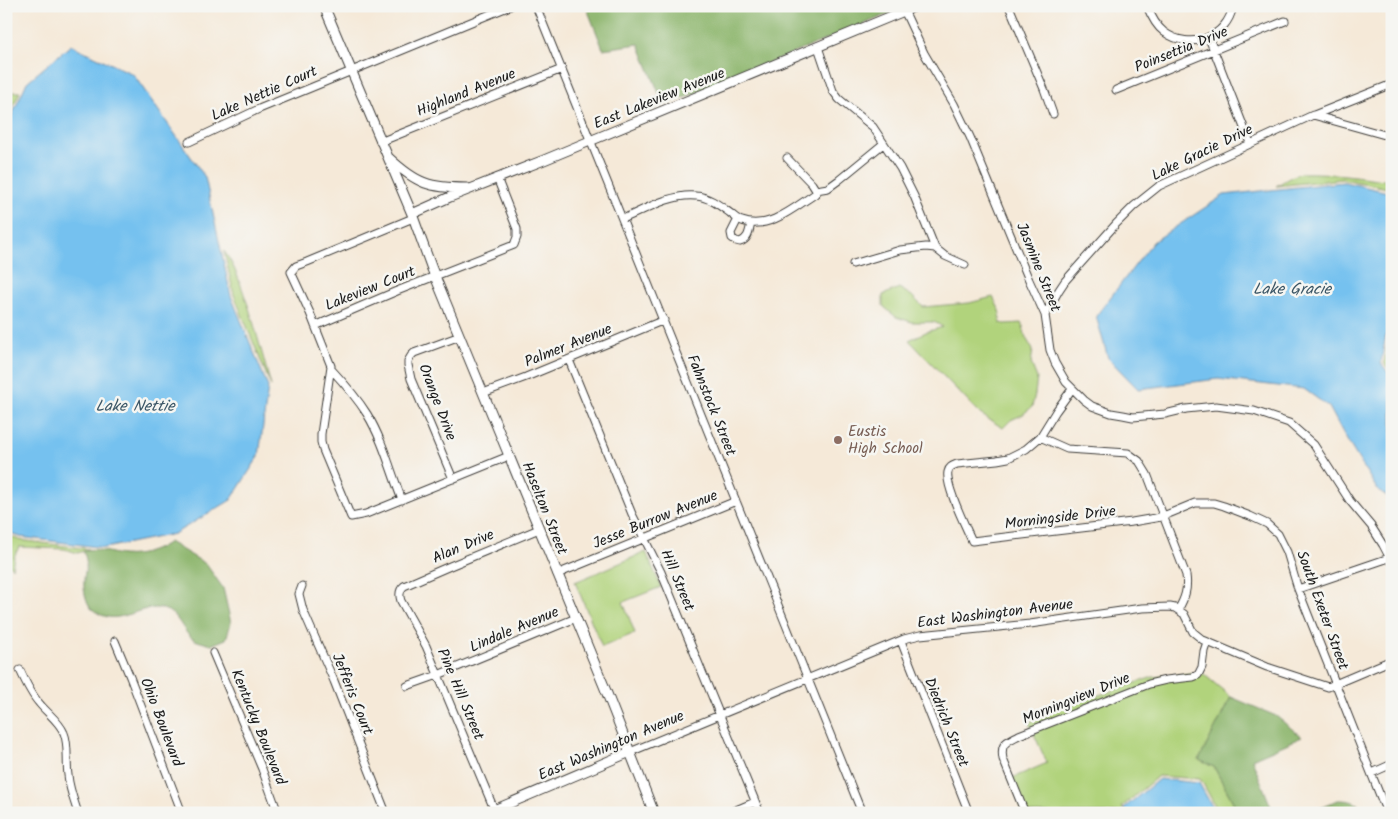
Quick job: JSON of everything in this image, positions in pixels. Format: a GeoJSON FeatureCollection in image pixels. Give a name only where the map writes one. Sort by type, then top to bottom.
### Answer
{"type":"FeatureCollection","features":[{"type":"Feature","properties":{"kind":"street","name":"Haselton Street"},"geometry":{"type":"LineString","coordinates":[[324,6],[380,142],[413,216],[435,276],[654,813]]}},
{"type":"Feature","properties":{"kind":"street","name":"Lake Nettie Court"},"geometry":{"type":"LineString","coordinates":[[189,142],[259,109],[510,6]]}},
{"type":"Feature","properties":{"kind":"street","name":"Fahnstock Street"},"geometry":{"type":"LineString","coordinates":[[536,6],[862,813]]}},
{"type":"Feature","properties":{"kind":"street","name":"East Lakeview Avenue"},"geometry":{"type":"LineString","coordinates":[[315,326],[291,272],[296,266],[413,216],[472,188],[818,47],[903,9],[916,6]]}},
{"type":"Feature","properties":{"kind":"street"},"geometry":{"type":"LineString","coordinates":[[1010,6],[1053,114]]}},
{"type":"Feature","properties":{"kind":"street"},"geometry":{"type":"LineString","coordinates":[[1147,6],[1159,28],[1172,36],[1188,40],[1209,38],[1215,35],[1226,23],[1233,6]]}},
{"type":"Feature","properties":{"kind":"street","name":"Jasmine Street"},"geometry":{"type":"LineString","coordinates":[[903,9],[924,53],[954,104],[970,138],[1029,280],[1046,315],[1048,340],[1054,363],[1072,389]]}},
{"type":"Feature","properties":{"kind":"street","name":"Poinsettia Drive"},"geometry":{"type":"LineString","coordinates":[[1116,90],[1285,21]]}},
{"type":"Feature","properties":{"kind":"street"},"geometry":{"type":"LineString","coordinates":[[1209,38],[1250,143]]}},
{"type":"Feature","properties":{"kind":"street"},"geometry":{"type":"LineString","coordinates":[[818,47],[834,91],[839,99],[873,127],[900,168],[911,189],[935,248],[945,256],[965,265]]}},
{"type":"Feature","properties":{"kind":"street","name":"Highland Avenue"},"geometry":{"type":"LineString","coordinates":[[380,142],[562,69]]}},
{"type":"Feature","properties":{"kind":"street","name":"Lake Gracie Drive"},"geometry":{"type":"LineString","coordinates":[[1046,315],[1065,281],[1116,224],[1149,193],[1250,143],[1313,115],[1392,84]]}},
{"type":"Feature","properties":{"kind":"street"},"geometry":{"type":"LineString","coordinates":[[1313,115],[1392,137]]}},
{"type":"Feature","properties":{"kind":"street"},"geometry":{"type":"LineString","coordinates":[[816,190],[828,188],[884,144]]}},
{"type":"Feature","properties":{"kind":"street"},"geometry":{"type":"LineString","coordinates":[[386,155],[408,174],[427,184],[445,188],[472,188]]}},
{"type":"Feature","properties":{"kind":"street"},"geometry":{"type":"LineString","coordinates":[[787,158],[816,190]]}},
{"type":"Feature","properties":{"kind":"street","name":"Lakeview Court"},"geometry":{"type":"LineString","coordinates":[[315,326],[510,247],[516,241],[517,229],[497,178]]}},
{"type":"Feature","properties":{"kind":"street"},"geometry":{"type":"LineString","coordinates":[[623,219],[669,199],[689,195],[711,200],[738,219],[751,223],[767,222],[816,194],[816,190]]}},
{"type":"Feature","properties":{"kind":"street"},"geometry":{"type":"LineString","coordinates":[[738,219],[731,233],[732,238],[736,241],[740,242],[746,239],[751,223]]}},
{"type":"Feature","properties":{"kind":"street"},"geometry":{"type":"LineString","coordinates":[[853,264],[915,247],[935,248]]}},
{"type":"Feature","properties":{"kind":"street","name":"Palmer Avenue"},"geometry":{"type":"LineString","coordinates":[[483,393],[569,360],[664,320]]}},
{"type":"Feature","properties":{"kind":"street"},"geometry":{"type":"LineString","coordinates":[[315,326],[331,369],[368,416],[402,500]]}},
{"type":"Feature","properties":{"kind":"street","name":"Orange Drive"},"geometry":{"type":"LineString","coordinates":[[453,479],[411,379],[408,361],[414,353],[460,336]]}},
{"type":"Feature","properties":{"kind":"street","name":"Hill Street"},"geometry":{"type":"LineString","coordinates":[[569,360],[628,505],[661,572],[718,715],[760,813]]}},
{"type":"Feature","properties":{"kind":"street"},"geometry":{"type":"LineString","coordinates":[[331,369],[321,442],[351,517],[366,514],[509,456]]}},
{"type":"Feature","properties":{"kind":"street"},"geometry":{"type":"LineString","coordinates":[[1298,588],[1391,559],[1384,544],[1350,501],[1314,445],[1302,433],[1284,420],[1254,411],[1216,406],[1186,409],[1165,414],[1123,416],[1092,406],[1072,389],[1056,410],[1040,437],[1067,449],[1118,452],[1133,456],[1139,460],[1148,474],[1186,575],[1187,592],[1178,610],[1184,614],[1197,636],[1267,667],[1328,687],[1392,660]]}},
{"type":"Feature","properties":{"kind":"street","name":"Morningside Drive"},"geometry":{"type":"LineString","coordinates":[[1040,437],[1026,449],[1008,458],[957,464],[950,469],[948,473],[950,487],[972,541],[1132,522],[1163,516]]}},
{"type":"Feature","properties":{"kind":"street","name":"Jesse Burrow Avenue"},"geometry":{"type":"LineString","coordinates":[[557,574],[736,501]]}},
{"type":"Feature","properties":{"kind":"street","name":"South Exeter Street"},"geometry":{"type":"LineString","coordinates":[[1163,516],[1195,503],[1224,506],[1267,524],[1282,540],[1298,588],[1388,813]]}},
{"type":"Feature","properties":{"kind":"street","name":"Alan Drive"},"geometry":{"type":"LineString","coordinates":[[400,592],[404,586],[434,572],[539,529]]}},
{"type":"Feature","properties":{"kind":"street","name":"Jefferis Court"},"geometry":{"type":"LineString","coordinates":[[302,586],[299,594],[303,610],[386,813]]}},
{"type":"Feature","properties":{"kind":"street","name":"Pine Hill Street"},"geometry":{"type":"LineString","coordinates":[[400,592],[399,597],[422,639],[438,675],[491,811]]}},
{"type":"Feature","properties":{"kind":"street","name":"East Washington Avenue"},"geometry":{"type":"LineString","coordinates":[[491,811],[808,678],[920,635],[1030,624],[1142,608],[1170,607],[1178,610]]}},
{"type":"Feature","properties":{"kind":"street","name":"Lindale Avenue"},"geometry":{"type":"LineString","coordinates":[[407,686],[576,618]]}},
{"type":"Feature","properties":{"kind":"street","name":"Ohio Boulevard"},"geometry":{"type":"LineString","coordinates":[[115,641],[182,813]]}},
{"type":"Feature","properties":{"kind":"street","name":"Diedrich Street"},"geometry":{"type":"LineString","coordinates":[[901,641],[969,813]]}},
{"type":"Feature","properties":{"kind":"street","name":"Morningview Drive"},"geometry":{"type":"LineString","coordinates":[[1025,813],[1003,759],[1002,750],[1005,744],[1019,735],[1132,690],[1166,680],[1193,677],[1198,674],[1202,667],[1207,642]]}},
{"type":"Feature","properties":{"kind":"street","name":"Kentucky Boulevard"},"geometry":{"type":"LineString","coordinates":[[213,653],[262,769],[278,813]]}},
{"type":"Feature","properties":{"kind":"street"},"geometry":{"type":"LineString","coordinates":[[20,670],[37,702],[64,732],[67,743],[68,778],[78,813]]}},
{"type":"Feature","properties":{"kind":"street"},"geometry":{"type":"LineString","coordinates":[[1372,773],[1392,764]]}},
{"type":"Feature","properties":{"kind":"street"},"geometry":{"type":"LineString","coordinates":[[729,813],[755,802]]}},
{"type":"Feature","properties":{"kind":"green space"},"geometry":{"type":"Polygon","coordinates":[[[586,6],[894,6],[896,11],[681,99],[663,103],[639,44],[603,49],[586,6]]]}},
{"type":"Feature","properties":{"kind":"green space"},"geometry":{"type":"Polygon","coordinates":[[[10,92],[20,92],[6,121],[6,96],[10,92]]]}},
{"type":"Feature","properties":{"kind":"green space"},"geometry":{"type":"Polygon","coordinates":[[[1300,173],[1335,174],[1392,181],[1392,189],[1343,179],[1276,186],[1300,173]]]}},
{"type":"Feature","properties":{"kind":"green space"},"geometry":{"type":"Polygon","coordinates":[[[224,251],[235,271],[249,308],[271,386],[234,295],[224,251]]]}},
{"type":"Feature","properties":{"kind":"green space"},"geometry":{"type":"Polygon","coordinates":[[[899,288],[912,296],[923,307],[969,303],[993,297],[1000,311],[1000,323],[1022,323],[1026,338],[1033,350],[1031,363],[1037,378],[1032,407],[1022,415],[1011,420],[1003,428],[980,414],[909,340],[943,327],[934,322],[912,322],[896,317],[883,306],[883,295],[899,288]]]}},
{"type":"Feature","properties":{"kind":"green space"},"geometry":{"type":"Polygon","coordinates":[[[1392,320],[1392,336],[1388,345],[1392,357],[1392,373],[1384,363],[1392,320]]]}},
{"type":"Feature","properties":{"kind":"green space"},"geometry":{"type":"Polygon","coordinates":[[[6,534],[19,540],[89,549],[78,553],[64,549],[19,547],[14,557],[12,568],[6,563],[6,534]]]}},
{"type":"Feature","properties":{"kind":"green space"},"geometry":{"type":"Polygon","coordinates":[[[169,542],[206,564],[223,588],[231,623],[226,639],[211,645],[195,640],[189,636],[173,614],[163,609],[146,609],[113,617],[105,616],[90,607],[84,588],[86,564],[83,551],[93,549],[135,555],[153,551],[169,542]]]}},
{"type":"Feature","properties":{"kind":"green space"},"geometry":{"type":"Polygon","coordinates":[[[646,552],[661,587],[623,602],[635,633],[602,647],[575,582],[646,552]]]}},
{"type":"Feature","properties":{"kind":"green space"},"geometry":{"type":"Polygon","coordinates":[[[1201,672],[1231,697],[1199,760],[1214,767],[1239,813],[1219,813],[1199,779],[1158,776],[1123,806],[1122,813],[1023,813],[1010,779],[1047,763],[1029,723],[1057,709],[1153,677],[1201,672]]]}},
{"type":"Feature","properties":{"kind":"green space"},"geometry":{"type":"Polygon","coordinates":[[[1231,697],[1276,716],[1302,737],[1252,759],[1271,807],[1281,813],[1239,813],[1214,767],[1199,760],[1231,697]]]}},
{"type":"Feature","properties":{"kind":"green space"},"geometry":{"type":"Polygon","coordinates":[[[1338,800],[1354,802],[1367,813],[1309,813],[1338,800]]]}},
{"type":"Feature","properties":{"kind":"water","name":"Lake Nettie"},"geometry":{"type":"Polygon","coordinates":[[[71,45],[133,74],[205,177],[231,296],[268,387],[259,456],[231,500],[174,534],[105,548],[20,537],[6,531],[6,128],[27,82],[71,45]]]}},
{"type":"Feature","properties":{"kind":"water","name":"Lake Gracie"},"geometry":{"type":"Polygon","coordinates":[[[1344,182],[1392,193],[1392,314],[1389,317],[1381,363],[1392,378],[1392,500],[1377,489],[1329,407],[1304,389],[1218,379],[1138,389],[1108,358],[1096,316],[1153,242],[1224,195],[1344,182]]]}},
{"type":"Feature","properties":{"kind":"water"},"geometry":{"type":"Polygon","coordinates":[[[1159,779],[1199,783],[1216,813],[1125,813],[1124,808],[1159,779]]]}},
{"type":"Feature","properties":{"kind":"place","name":"Eustis High School"},"geometry":{"type":"Point","coordinates":[838,440]}}]}
